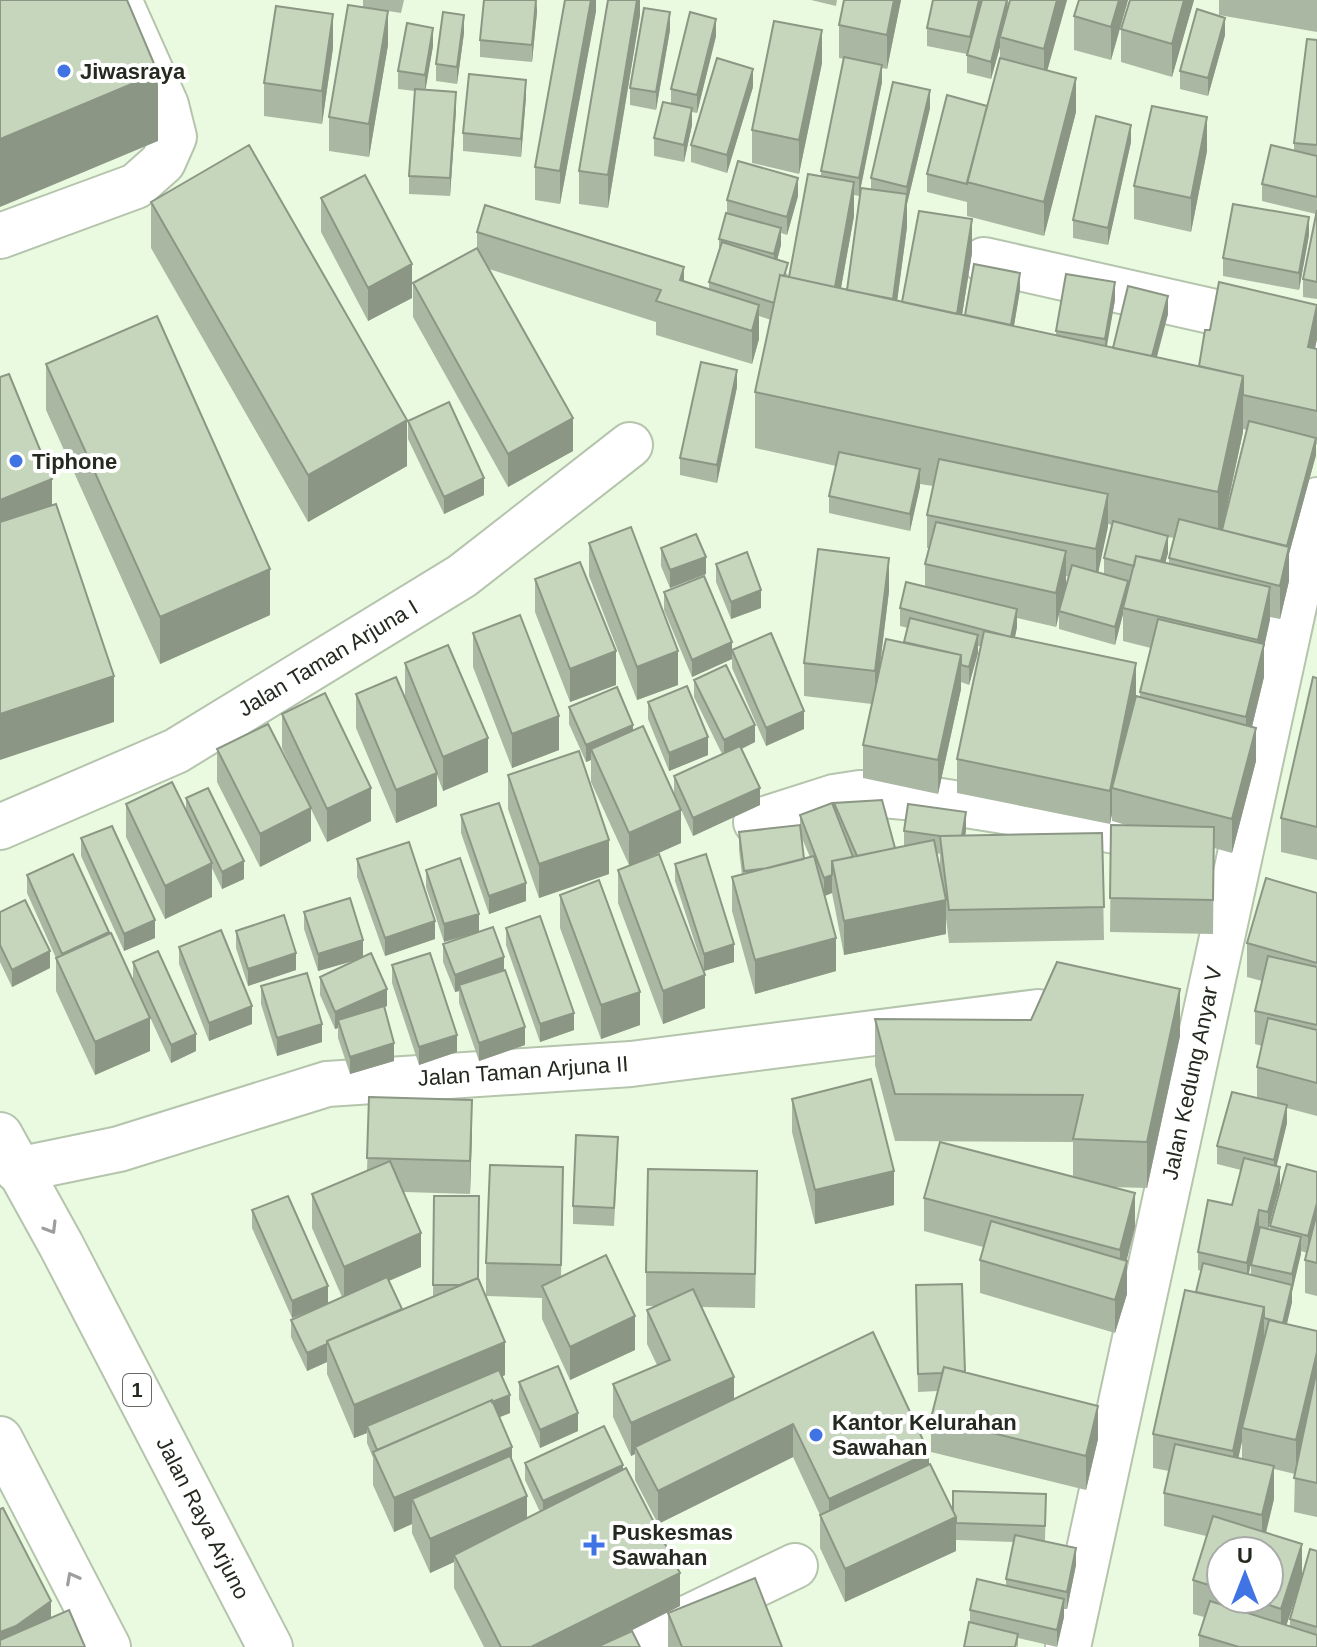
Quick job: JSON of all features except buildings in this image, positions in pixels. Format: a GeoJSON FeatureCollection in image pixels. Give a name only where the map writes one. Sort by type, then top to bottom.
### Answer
{"type":"FeatureCollection","features":[{"type":"Feature","properties":{"kind":"main road"},"geometry":{"type":"LineString","coordinates":[[0,236],[136,186],[163,162],[174,137],[166,105],[119,0]]}},
{"type":"Feature","properties":{"kind":"main road"},"geometry":{"type":"LineString","coordinates":[[984,260],[1317,335]]}},
{"type":"Feature","properties":{"kind":"main road","name":"Jalan Taman Arjuna I"},"geometry":{"type":"LineString","coordinates":[[0,827],[176,751],[462,576],[630,445]]}},
{"type":"Feature","properties":{"kind":"main road","name":"Jalan Kedung Anyar V"},"geometry":{"type":"LineString","coordinates":[[1068,1647],[1314,521]]}},
{"type":"Feature","properties":{"kind":"main road"},"geometry":{"type":"LineString","coordinates":[[756,822],[834,797],[860,793],[928,799],[1154,837],[1235,874],[1275,899]]}},
{"type":"Feature","properties":{"kind":"main road","name":"Jalan Taman Arjuna II"},"geometry":{"type":"LineString","coordinates":[[9,1152],[119,1149],[327,1084],[631,1064],[1038,1012]]}},
{"type":"Feature","properties":{"kind":"main road","name":"Jalan Raya Arjuno"},"geometry":{"type":"LineString","coordinates":[[9,1152],[61,1245],[270,1647]]}},
{"type":"Feature","properties":{"kind":"main road"},"geometry":{"type":"LineString","coordinates":[[0,1439],[108,1647]]}},
{"type":"Feature","properties":{"kind":"main road"},"geometry":{"type":"LineString","coordinates":[[627,1647],[795,1566]]}},
{"type":"Feature","properties":{"kind":"place","name":"Jiwasraya"},"geometry":{"type":"Point","coordinates":[64,71]}},
{"type":"Feature","properties":{"kind":"place","name":"Tiphone"},"geometry":{"type":"Point","coordinates":[16,461]}},
{"type":"Feature","properties":{"kind":"place","name":"Kantor Kelurahan Sawahan"},"geometry":{"type":"Point","coordinates":[816,1435]}},
{"type":"Feature","properties":{"kind":"place","name":"Puskesmas Sawahan"},"geometry":{"type":"Point","coordinates":[594,1545]}}]}
